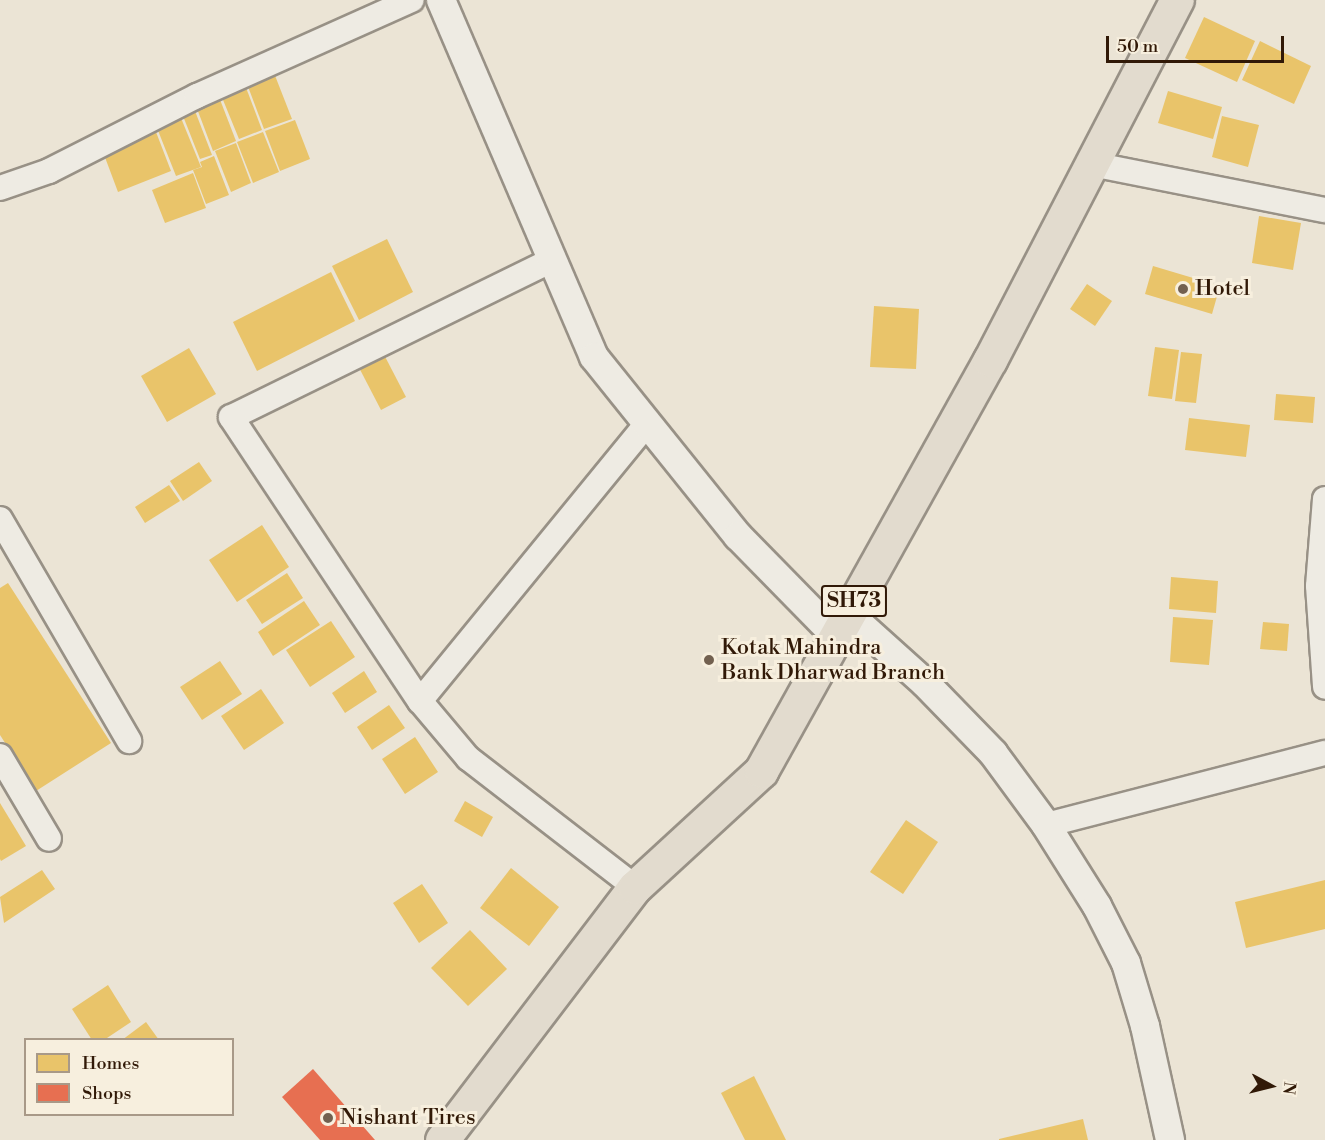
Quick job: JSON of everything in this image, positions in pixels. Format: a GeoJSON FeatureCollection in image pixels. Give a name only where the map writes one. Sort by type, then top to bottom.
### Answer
{"type":"FeatureCollection","features":[{"type":"Feature","properties":{"kind":"main road","name":"SH73"},"geometry":{"type":"LineString","coordinates":[[442,1140],[635,887],[761,771],[990,360],[1177,0]]}},
{"type":"Feature","properties":{"kind":"street"},"geometry":{"type":"LineString","coordinates":[[0,188],[49,171],[197,96],[412,0]]}},
{"type":"Feature","properties":{"kind":"street"},"geometry":{"type":"LineString","coordinates":[[441,0],[550,261],[594,357],[738,536],[841,624],[925,683],[993,753],[1046,825],[1097,906],[1126,963],[1145,1026],[1170,1140]]}},
{"type":"Feature","properties":{"kind":"street"},"geometry":{"type":"LineString","coordinates":[[1092,164],[1325,210]]}},
{"type":"Feature","properties":{"kind":"street"},"geometry":{"type":"LineString","coordinates":[[550,261],[231,417],[420,700],[468,758],[635,887]]}},
{"type":"Feature","properties":{"kind":"street"},"geometry":{"type":"LineString","coordinates":[[420,700],[647,424]]}},
{"type":"Feature","properties":{"kind":"street"},"geometry":{"type":"LineString","coordinates":[[1325,499],[1318,586],[1323,625],[1325,687]]}},
{"type":"Feature","properties":{"kind":"street"},"geometry":{"type":"LineString","coordinates":[[0,519],[8,554],[129,741]]}},
{"type":"Feature","properties":{"kind":"street"},"geometry":{"type":"LineString","coordinates":[[1046,825],[1325,753]]}},
{"type":"Feature","properties":{"kind":"street"},"geometry":{"type":"LineString","coordinates":[[0,756],[49,839]]}},
{"type":"Feature","properties":{"kind":"building: Homes"},"geometry":{"type":"Polygon","coordinates":[[[1204,17],[1255,41],[1237,82],[1185,58],[1204,17]]]}},
{"type":"Feature","properties":{"kind":"building: Homes"},"geometry":{"type":"Polygon","coordinates":[[[1260,41],[1311,66],[1294,104],[1242,80],[1260,41]]]}},
{"type":"Feature","properties":{"kind":"building: Homes"},"geometry":{"type":"Polygon","coordinates":[[[274,73],[292,119],[264,129],[247,84],[274,73]]]}},
{"type":"Feature","properties":{"kind":"building: Homes"},"geometry":{"type":"Polygon","coordinates":[[[245,85],[262,130],[239,139],[221,95],[245,85]]]}},
{"type":"Feature","properties":{"kind":"building: Homes"},"geometry":{"type":"Polygon","coordinates":[[[1168,91],[1222,107],[1213,139],[1158,123],[1168,91]]]}},
{"type":"Feature","properties":{"kind":"building: Homes"},"geometry":{"type":"Polygon","coordinates":[[[219,97],[236,141],[213,151],[196,106],[219,97]]]}},
{"type":"Feature","properties":{"kind":"building: Homes"},"geometry":{"type":"Polygon","coordinates":[[[195,111],[212,155],[200,159],[183,116],[195,111]]]}},
{"type":"Feature","properties":{"kind":"building: Homes"},"geometry":{"type":"Polygon","coordinates":[[[1222,116],[1259,125],[1248,167],[1212,157],[1222,116]]]}},
{"type":"Feature","properties":{"kind":"building: Homes"},"geometry":{"type":"Polygon","coordinates":[[[181,118],[201,167],[176,176],[157,128],[181,118]]]}},
{"type":"Feature","properties":{"kind":"building: Homes"},"geometry":{"type":"Polygon","coordinates":[[[295,120],[310,159],[280,171],[265,131],[295,120]]]}},
{"type":"Feature","properties":{"kind":"building: Homes"},"geometry":{"type":"Polygon","coordinates":[[[156,132],[171,171],[118,192],[103,152],[156,132]]]}},
{"type":"Feature","properties":{"kind":"building: Homes"},"geometry":{"type":"Polygon","coordinates":[[[263,132],[279,172],[253,183],[237,142],[263,132]]]}},
{"type":"Feature","properties":{"kind":"building: Homes"},"geometry":{"type":"Polygon","coordinates":[[[236,143],[251,183],[231,192],[215,151],[236,143]]]}},
{"type":"Feature","properties":{"kind":"building: Homes"},"geometry":{"type":"Polygon","coordinates":[[[214,156],[229,195],[206,204],[193,170],[202,167],[200,162],[214,156]]]}},
{"type":"Feature","properties":{"kind":"building: Homes"},"geometry":{"type":"Polygon","coordinates":[[[193,173],[206,208],[165,223],[152,190],[193,173]]]}},
{"type":"Feature","properties":{"kind":"building: Homes"},"geometry":{"type":"Polygon","coordinates":[[[1259,216],[1301,223],[1293,270],[1252,263],[1259,216]]]}},
{"type":"Feature","properties":{"kind":"building: Homes"},"geometry":{"type":"Polygon","coordinates":[[[387,239],[413,292],[359,320],[332,266],[387,239]]]}},
{"type":"Feature","properties":{"kind":"building: Homes"},"geometry":{"type":"Polygon","coordinates":[[[1153,266],[1220,286],[1212,314],[1145,294],[1153,266]]]}},
{"type":"Feature","properties":{"kind":"building: Homes"},"geometry":{"type":"Polygon","coordinates":[[[331,272],[355,321],[257,371],[233,322],[331,272]]]}},
{"type":"Feature","properties":{"kind":"building: Homes"},"geometry":{"type":"Polygon","coordinates":[[[1087,284],[1112,301],[1095,326],[1070,309],[1087,284]]]}},
{"type":"Feature","properties":{"kind":"building: Homes"},"geometry":{"type":"Polygon","coordinates":[[[874,306],[919,309],[916,369],[870,367],[874,306]]]}},
{"type":"Feature","properties":{"kind":"building: Homes"},"geometry":{"type":"Polygon","coordinates":[[[379,345],[406,397],[381,410],[354,358],[379,345]]]}},
{"type":"Feature","properties":{"kind":"building: Homes"},"geometry":{"type":"Polygon","coordinates":[[[1155,347],[1179,350],[1172,399],[1148,396],[1155,347]]]}},
{"type":"Feature","properties":{"kind":"building: Homes"},"geometry":{"type":"Polygon","coordinates":[[[189,348],[216,394],[167,422],[141,376],[189,348]]]}},
{"type":"Feature","properties":{"kind":"building: Homes"},"geometry":{"type":"Polygon","coordinates":[[[1181,352],[1202,354],[1196,403],[1175,401],[1181,352]]]}},
{"type":"Feature","properties":{"kind":"building: Homes"},"geometry":{"type":"Polygon","coordinates":[[[1276,394],[1315,397],[1313,423],[1274,420],[1276,394]]]}},
{"type":"Feature","properties":{"kind":"building: Homes"},"geometry":{"type":"Polygon","coordinates":[[[1189,418],[1250,425],[1246,457],[1185,450],[1189,418]]]}},
{"type":"Feature","properties":{"kind":"building: Homes"},"geometry":{"type":"Polygon","coordinates":[[[199,462],[212,481],[183,501],[170,481],[199,462]]]}},
{"type":"Feature","properties":{"kind":"building: Homes"},"geometry":{"type":"Polygon","coordinates":[[[169,485],[180,501],[145,523],[135,507],[169,485]]]}},
{"type":"Feature","properties":{"kind":"building: Homes"},"geometry":{"type":"Polygon","coordinates":[[[262,525],[289,567],[237,602],[209,560],[262,525]]]}},
{"type":"Feature","properties":{"kind":"building: Homes"},"geometry":{"type":"Polygon","coordinates":[[[287,573],[303,598],[262,624],[246,600],[287,573]]]}},
{"type":"Feature","properties":{"kind":"building: Homes"},"geometry":{"type":"Polygon","coordinates":[[[1171,577],[1218,581],[1216,613],[1169,609],[1171,577]]]}},
{"type":"Feature","properties":{"kind":"building: Homes"},"geometry":{"type":"Polygon","coordinates":[[[8,583],[111,743],[36,791],[0,735],[0,588],[8,583]]]}},
{"type":"Feature","properties":{"kind":"building: Homes"},"geometry":{"type":"Polygon","coordinates":[[[304,601],[320,625],[273,656],[258,632],[304,601]]]}},
{"type":"Feature","properties":{"kind":"building: Homes"},"geometry":{"type":"Polygon","coordinates":[[[1173,617],[1213,620],[1209,665],[1170,662],[1173,617]]]}},
{"type":"Feature","properties":{"kind":"building: Homes"},"geometry":{"type":"Polygon","coordinates":[[[331,621],[355,657],[310,687],[286,650],[331,621]]]}},
{"type":"Feature","properties":{"kind":"building: Homes"},"geometry":{"type":"Polygon","coordinates":[[[1263,622],[1289,624],[1287,651],[1260,649],[1263,622]]]}},
{"type":"Feature","properties":{"kind":"building: Homes"},"geometry":{"type":"Polygon","coordinates":[[[220,661],[242,694],[202,720],[180,687],[220,661]]]}},
{"type":"Feature","properties":{"kind":"building: Homes"},"geometry":{"type":"Polygon","coordinates":[[[364,671],[377,692],[345,713],[332,693],[364,671]]]}},
{"type":"Feature","properties":{"kind":"building: Homes"},"geometry":{"type":"Polygon","coordinates":[[[261,689],[284,723],[244,750],[221,716],[261,689]]]}},
{"type":"Feature","properties":{"kind":"building: Homes"},"geometry":{"type":"Polygon","coordinates":[[[389,705],[405,728],[372,750],[357,727],[389,705]]]}},
{"type":"Feature","properties":{"kind":"building: Homes"},"geometry":{"type":"Polygon","coordinates":[[[415,737],[438,772],[405,794],[382,759],[415,737]]]}},
{"type":"Feature","properties":{"kind":"building: Homes"},"geometry":{"type":"Polygon","coordinates":[[[465,801],[493,817],[482,837],[454,821],[465,801]]]}},
{"type":"Feature","properties":{"kind":"building: Homes"},"geometry":{"type":"Polygon","coordinates":[[[0,803],[26,846],[1,861],[0,859],[0,803]]]}},
{"type":"Feature","properties":{"kind":"building: Homes"},"geometry":{"type":"Polygon","coordinates":[[[906,820],[938,842],[903,894],[870,872],[906,820]]]}},
{"type":"Feature","properties":{"kind":"building: Homes"},"geometry":{"type":"Polygon","coordinates":[[[511,868],[559,907],[529,946],[480,908],[511,868]]]}},
{"type":"Feature","properties":{"kind":"building: Homes"},"geometry":{"type":"Polygon","coordinates":[[[42,870],[55,889],[4,923],[0,897],[42,870]]]}},
{"type":"Feature","properties":{"kind":"building: Homes"},"geometry":{"type":"Polygon","coordinates":[[[1325,880],[1325,929],[1246,948],[1235,902],[1325,880]]]}},
{"type":"Feature","properties":{"kind":"building: Homes"},"geometry":{"type":"Polygon","coordinates":[[[422,884],[448,923],[419,943],[393,903],[422,884]]]}},
{"type":"Feature","properties":{"kind":"building: Homes"},"geometry":{"type":"Polygon","coordinates":[[[470,930],[507,969],[468,1006],[431,968],[470,930]]]}},
{"type":"Feature","properties":{"kind":"building: Homes"},"geometry":{"type":"Polygon","coordinates":[[[108,985],[131,1022],[107,1038],[91,1038],[72,1009],[108,985]]]}},
{"type":"Feature","properties":{"kind":"building: Homes"},"geometry":{"type":"Polygon","coordinates":[[[146,1022],[158,1038],[125,1038],[146,1022]]]}},
{"type":"Feature","properties":{"kind":"building: Homes"},"geometry":{"type":"Polygon","coordinates":[[[754,1076],[786,1140],[745,1140],[721,1093],[754,1076]]]}},
{"type":"Feature","properties":{"kind":"building: Homes"},"geometry":{"type":"Polygon","coordinates":[[[1083,1119],[1088,1140],[999,1140],[999,1139],[1083,1119]]]}},
{"type":"Feature","properties":{"kind":"building: Shops","name":"Nishant Tires"},"geometry":{"type":"Polygon","coordinates":[[[313,1069],[375,1140],[320,1140],[282,1097],[313,1069]]]}},
{"type":"Feature","properties":{"kind":"place","name":"Hotel"},"geometry":{"type":"Point","coordinates":[1183,289]}},
{"type":"Feature","properties":{"kind":"place","name":"Kotak Mahindra Bank Dharwad Branch"},"geometry":{"type":"Point","coordinates":[709,660]}},
{"type":"Feature","properties":{"kind":"place","name":"Nishant Tires"},"geometry":{"type":"Point","coordinates":[328,1118]}}]}
